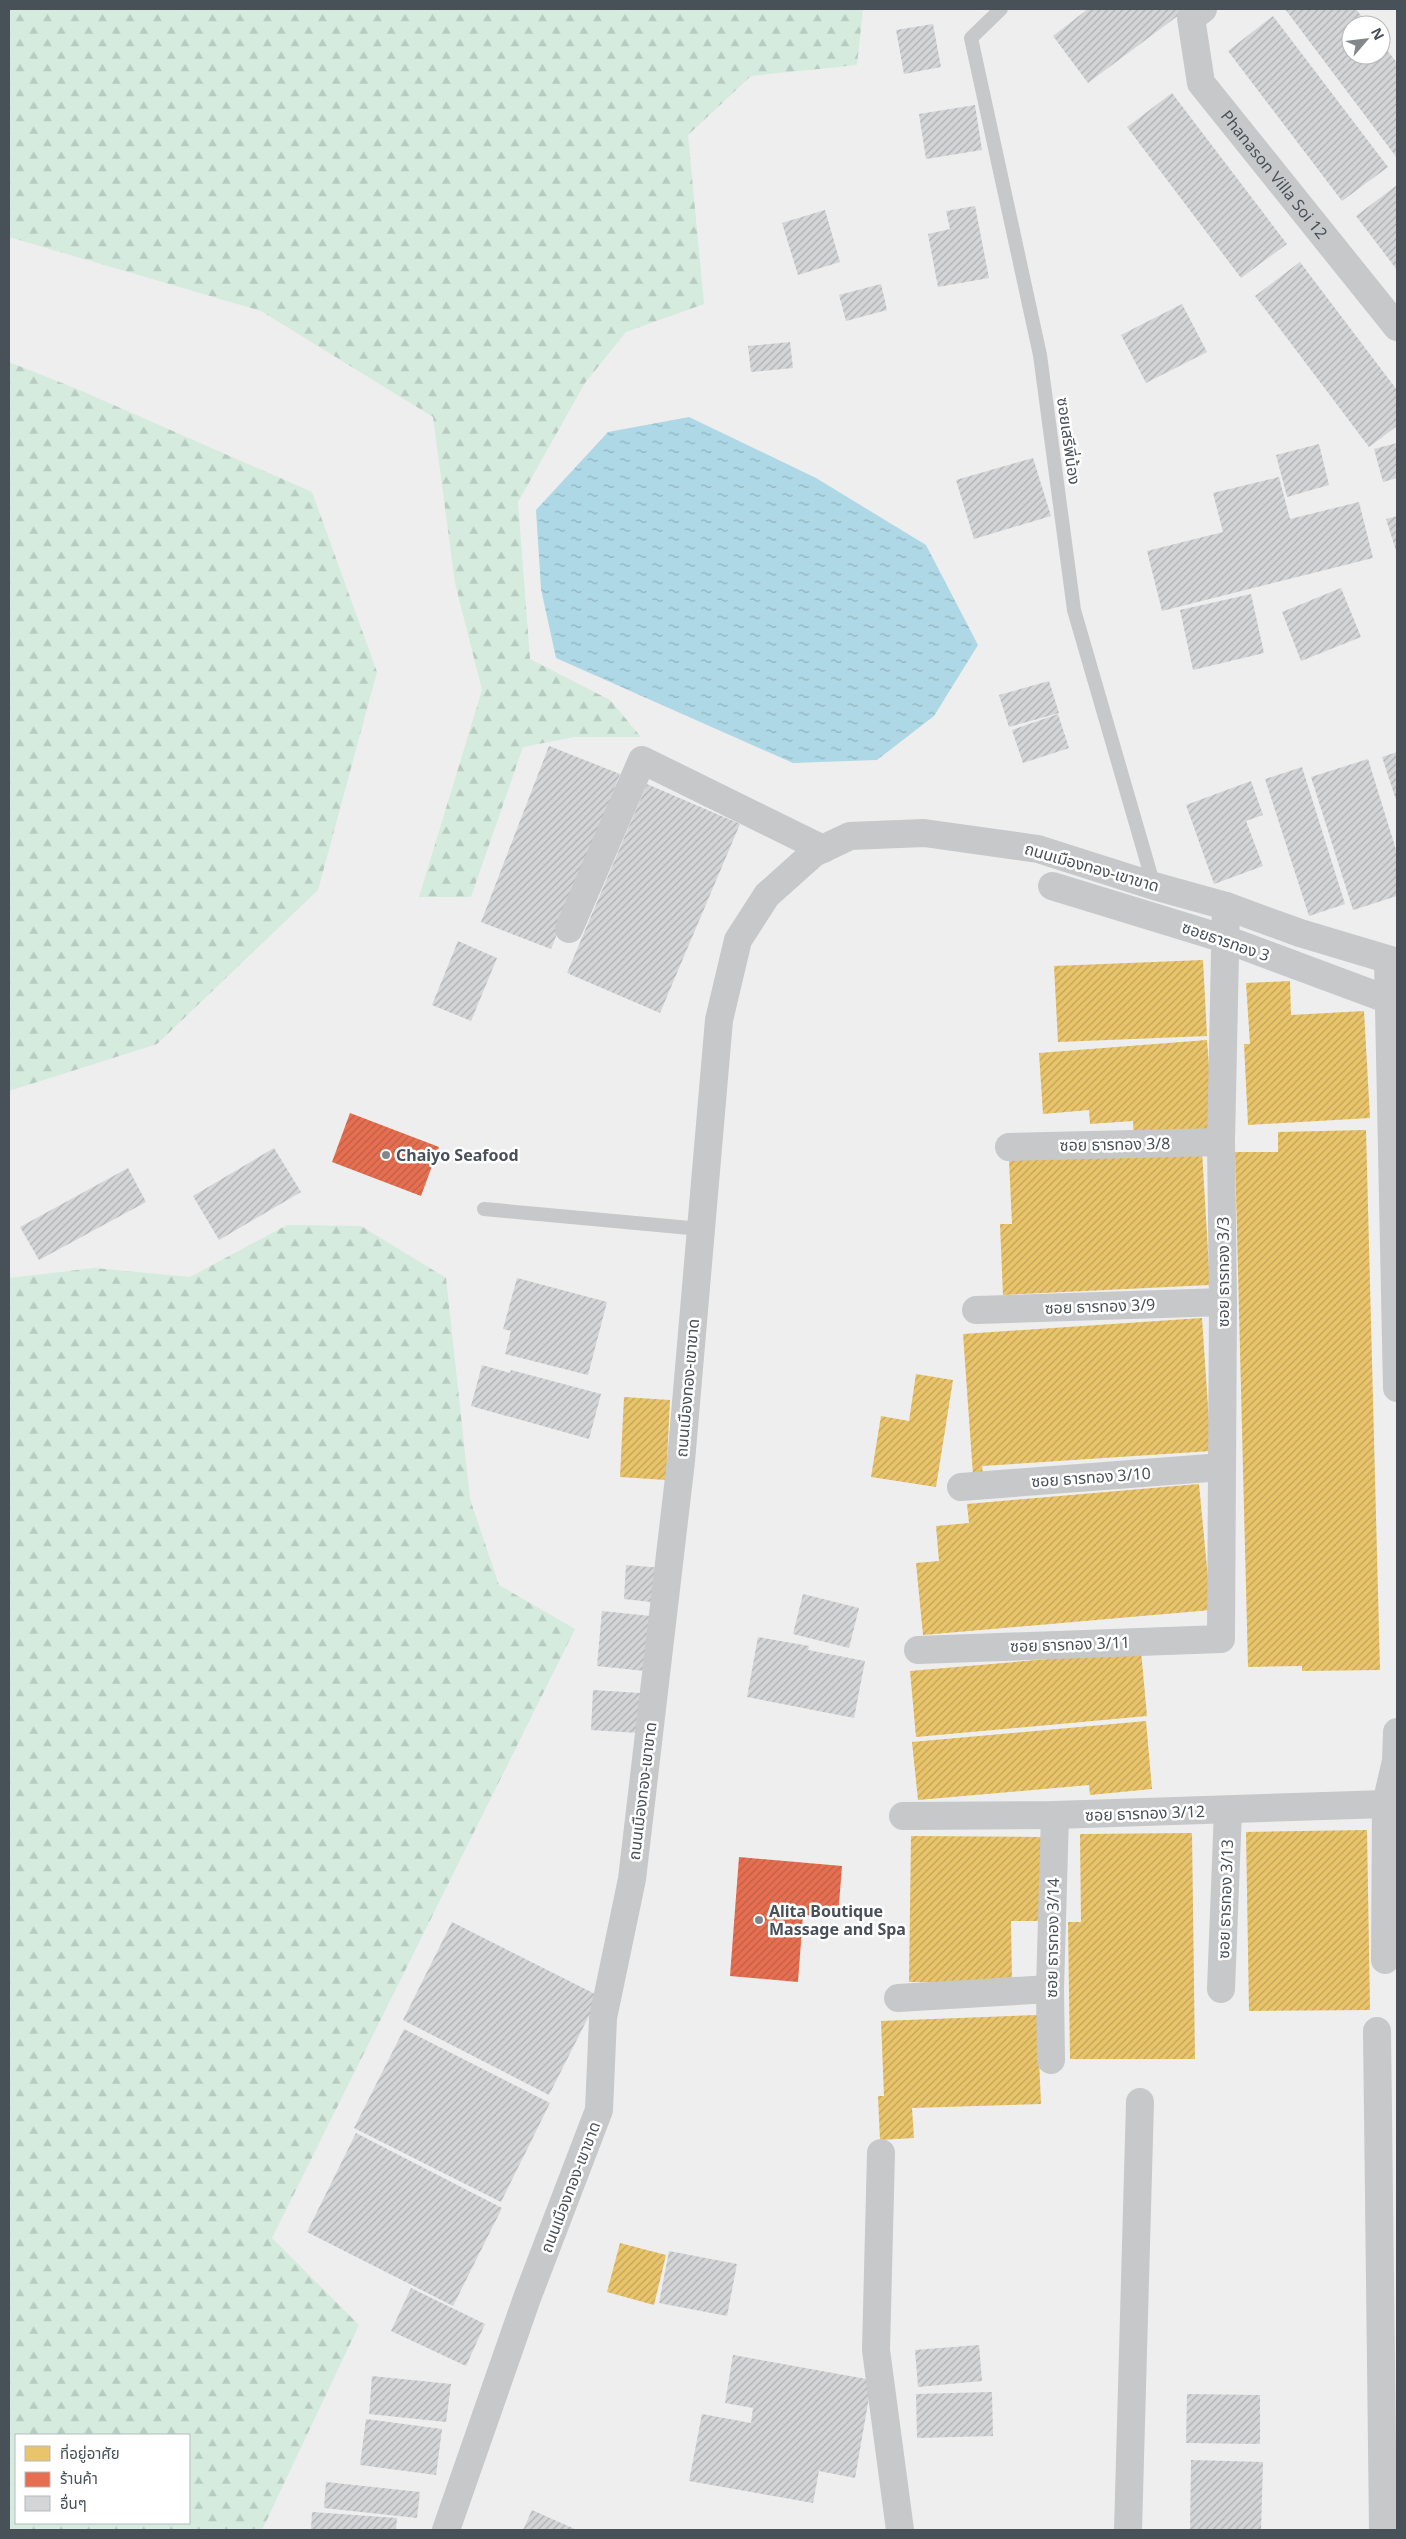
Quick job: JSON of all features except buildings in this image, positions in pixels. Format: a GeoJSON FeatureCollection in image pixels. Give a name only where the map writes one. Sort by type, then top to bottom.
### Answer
{"type":"FeatureCollection","features":[{"type":"Feature","properties":{"kind":"street","name":"Phanason Villa Soi 12"},"geometry":{"type":"LineString","coordinates":[[1203,9],[1191,18],[1201,83],[1397,328]]}},
{"type":"Feature","properties":{"kind":"street"},"geometry":{"type":"LineString","coordinates":[[569,929],[642,760],[823,849]]}},
{"type":"Feature","properties":{"kind":"street","name":"ถนนเมืองทอง-เขาขาด"},"geometry":{"type":"LineString","coordinates":[[446,2530],[527,2298],[599,2110],[603,2018],[632,1879],[674,1519],[719,1020],[738,940],[767,895],[814,852],[850,836],[924,833],[1038,849],[1154,886],[1226,906],[1300,933],[1392,961]]}},
{"type":"Feature","properties":{"kind":"street","name":"ซอยธารทอง 3"},"geometry":{"type":"LineString","coordinates":[[1052,886],[1225,939],[1393,1002]]}},
{"type":"Feature","properties":{"kind":"street","name":"ซอย ธารทอง 3/3"},"geometry":{"type":"LineString","coordinates":[[1221,1639],[1223,1302],[1221,1142],[1226,906]]}},
{"type":"Feature","properties":{"kind":"street"},"geometry":{"type":"LineString","coordinates":[[1392,961],[1397,1388]]}},
{"type":"Feature","properties":{"kind":"street","name":"ซอย ธารทอง 3/8"},"geometry":{"type":"LineString","coordinates":[[1009,1147],[1221,1142]]}},
{"type":"Feature","properties":{"kind":"street","name":"ซอย ธารทอง 3/9"},"geometry":{"type":"LineString","coordinates":[[976,1310],[1223,1302]]}},
{"type":"Feature","properties":{"kind":"street","name":"ซอย ธารทอง 3/10"},"geometry":{"type":"LineString","coordinates":[[961,1487],[1222,1467]]}},
{"type":"Feature","properties":{"kind":"street","name":"ซอย ธารทอง 3/11"},"geometry":{"type":"LineString","coordinates":[[918,1650],[1221,1639]]}},
{"type":"Feature","properties":{"kind":"street"},"geometry":{"type":"LineString","coordinates":[[1385,1960],[1386,1804],[1397,1761],[1397,1732]]}},
{"type":"Feature","properties":{"kind":"street","name":"ซอย ธารทอง 3/12"},"geometry":{"type":"LineString","coordinates":[[903,1816],[1055,1815],[1386,1804]]}},
{"type":"Feature","properties":{"kind":"street","name":"ซอย ธารทอง 3/13"},"geometry":{"type":"LineString","coordinates":[[1221,1989],[1228,1810]]}},
{"type":"Feature","properties":{"kind":"street","name":"ซอย ธารทอง 3/14"},"geometry":{"type":"LineString","coordinates":[[1051,2060],[1050,1989],[1055,1815]]}},
{"type":"Feature","properties":{"kind":"street"},"geometry":{"type":"LineString","coordinates":[[898,1998],[1050,1989]]}},
{"type":"Feature","properties":{"kind":"street"},"geometry":{"type":"LineString","coordinates":[[1377,2032],[1388,2262],[1382,2530]]}},
{"type":"Feature","properties":{"kind":"street"},"geometry":{"type":"LineString","coordinates":[[1128,2530],[1140,2102]]}},
{"type":"Feature","properties":{"kind":"street"},"geometry":{"type":"LineString","coordinates":[[882,2153],[876,2350],[900,2530]]}},
{"type":"Feature","properties":{"kind":"lane","name":"ซอยเสรีพี่น้อง"},"geometry":{"type":"LineString","coordinates":[[1001,9],[972,38],[1040,355],[1074,610],[1154,886]]}},
{"type":"Feature","properties":{"kind":"lane"},"geometry":{"type":"LineString","coordinates":[[484,1209],[700,1229]]}},
{"type":"Feature","properties":{"kind":"green space"},"geometry":{"type":"Polygon","coordinates":[[[9,9],[863,9],[857,65],[751,76],[688,135],[704,304],[626,332],[585,383],[518,502],[530,659],[610,700],[641,737],[574,737],[523,747],[471,897],[419,897],[482,690],[455,583],[433,417],[261,311],[9,237],[9,9]]]}},
{"type":"Feature","properties":{"kind":"green space"},"geometry":{"type":"Polygon","coordinates":[[[9,362],[77,389],[312,492],[377,672],[318,890],[157,1044],[9,1091],[9,362]]]}},
{"type":"Feature","properties":{"kind":"green space"},"geometry":{"type":"Polygon","coordinates":[[[287,1225],[361,1226],[446,1278],[470,1499],[499,1585],[575,1629],[272,2238],[359,2325],[262,2530],[9,2530],[9,1278],[94,1268],[190,1277],[287,1225]]]}},
{"type":"Feature","properties":{"kind":"water"},"geometry":{"type":"Polygon","coordinates":[[[689,417],[816,478],[926,545],[978,645],[934,716],[877,760],[793,763],[556,658],[541,589],[536,510],[608,432],[689,417]]]}},
{"type":"Feature","properties":{"kind":"place","name":"Chaiyo Seafood"},"geometry":{"type":"Point","coordinates":[386,1155]}},
{"type":"Feature","properties":{"kind":"place","name":"Alita Boutique Massage and Spa"},"geometry":{"type":"Point","coordinates":[759,1920]}}]}
